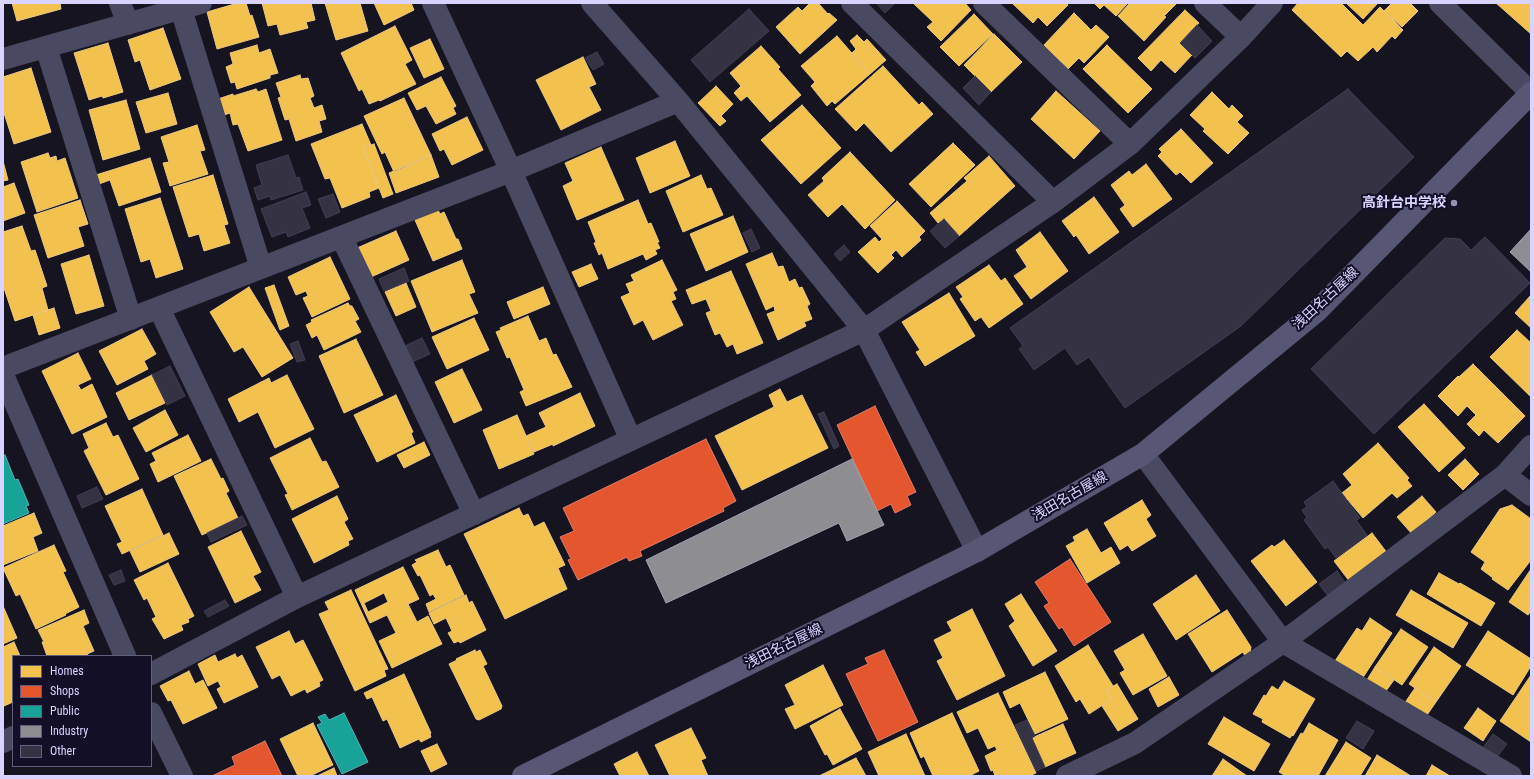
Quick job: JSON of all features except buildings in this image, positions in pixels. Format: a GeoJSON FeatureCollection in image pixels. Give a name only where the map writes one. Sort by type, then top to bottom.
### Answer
{"type":"FeatureCollection","features":[{"type":"Feature","properties":{"kind":"main road","name":"浅田名古屋線"},"geometry":{"type":"LineString","coordinates":[[523,776],[977,551],[1143,454],[1317,311],[1531,93]]}},
{"type":"Feature","properties":{"kind":"street"},"geometry":{"type":"LineString","coordinates":[[120,3],[128,24]]}},
{"type":"Feature","properties":{"kind":"street"},"geometry":{"type":"LineString","coordinates":[[3,59],[201,3]]}},
{"type":"Feature","properties":{"kind":"street"},"geometry":{"type":"LineString","coordinates":[[433,3],[511,171],[631,440]]}},
{"type":"Feature","properties":{"kind":"street"},"geometry":{"type":"LineString","coordinates":[[592,3],[678,102],[864,330],[977,551]]}},
{"type":"Feature","properties":{"kind":"street"},"geometry":{"type":"LineString","coordinates":[[852,3],[1053,202]]}},
{"type":"Feature","properties":{"kind":"street"},"geometry":{"type":"LineString","coordinates":[[984,3],[1130,144]]}},
{"type":"Feature","properties":{"kind":"street"},"geometry":{"type":"LineString","coordinates":[[1205,3],[1240,37]]}},
{"type":"Feature","properties":{"kind":"street"},"geometry":{"type":"LineString","coordinates":[[152,673],[297,597],[864,330],[1053,202],[1130,144],[1240,37],[1272,3]]}},
{"type":"Feature","properties":{"kind":"street"},"geometry":{"type":"LineString","coordinates":[[1440,3],[1531,93]]}},
{"type":"Feature","properties":{"kind":"street"},"geometry":{"type":"LineString","coordinates":[[181,9],[261,268]]}},
{"type":"Feature","properties":{"kind":"street"},"geometry":{"type":"LineString","coordinates":[[46,47],[131,319]]}},
{"type":"Feature","properties":{"kind":"street"},"geometry":{"type":"LineString","coordinates":[[3,368],[342,238],[511,171],[678,102]]}},
{"type":"Feature","properties":{"kind":"street"},"geometry":{"type":"LineString","coordinates":[[342,238],[474,514]]}},
{"type":"Feature","properties":{"kind":"street"},"geometry":{"type":"LineString","coordinates":[[159,308],[297,597]]}},
{"type":"Feature","properties":{"kind":"street"},"geometry":{"type":"LineString","coordinates":[[3,375],[124,655]]}},
{"type":"Feature","properties":{"kind":"street"},"geometry":{"type":"LineString","coordinates":[[1067,776],[1135,744],[1284,642],[1505,475],[1531,446]]}},
{"type":"Feature","properties":{"kind":"street"},"geometry":{"type":"LineString","coordinates":[[1143,454],[1284,642],[1511,776]]}},
{"type":"Feature","properties":{"kind":"street"},"geometry":{"type":"LineString","coordinates":[[1505,475],[1531,495]]}},
{"type":"Feature","properties":{"kind":"street"},"geometry":{"type":"LineString","coordinates":[[152,715],[182,776]]}},
{"type":"Feature","properties":{"kind":"street"},"geometry":{"type":"LineString","coordinates":[[3,742],[12,738]]}},
{"type":"Feature","properties":{"kind":"place","name":"高針台中学校"},"geometry":{"type":"Point","coordinates":[1454,203]}}]}
